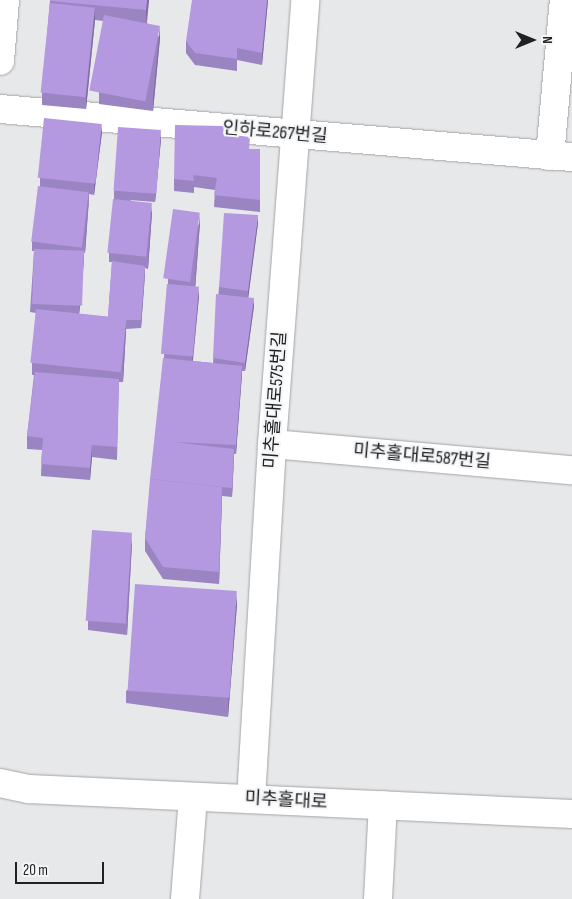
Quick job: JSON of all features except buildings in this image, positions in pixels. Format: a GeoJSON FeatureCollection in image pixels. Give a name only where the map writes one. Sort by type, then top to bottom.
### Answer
{"type":"FeatureCollection","features":[{"type":"Feature","properties":{"kind":"street","name":"미추홀대로575번길"},"geometry":{"type":"LineString","coordinates":[[251,800],[272,444],[305,0]]}},
{"type":"Feature","properties":{"kind":"street","name":"인하로267번길"},"geometry":{"type":"LineString","coordinates":[[0,109],[561,156],[564,0]]}},
{"type":"Feature","properties":{"kind":"street"},"geometry":{"type":"LineString","coordinates":[[0,61],[3,15]]}},
{"type":"Feature","properties":{"kind":"street","name":"미추홀대로587번길"},"geometry":{"type":"LineString","coordinates":[[272,444],[572,470]]}},
{"type":"Feature","properties":{"kind":"street","name":"미추홀대로"},"geometry":{"type":"LineString","coordinates":[[0,783],[29,789],[572,814]]}},
{"type":"Feature","properties":{"kind":"street"},"geometry":{"type":"LineString","coordinates":[[185,899],[193,797]]}},
{"type":"Feature","properties":{"kind":"street"},"geometry":{"type":"LineString","coordinates":[[378,899],[384,805]]}}]}
